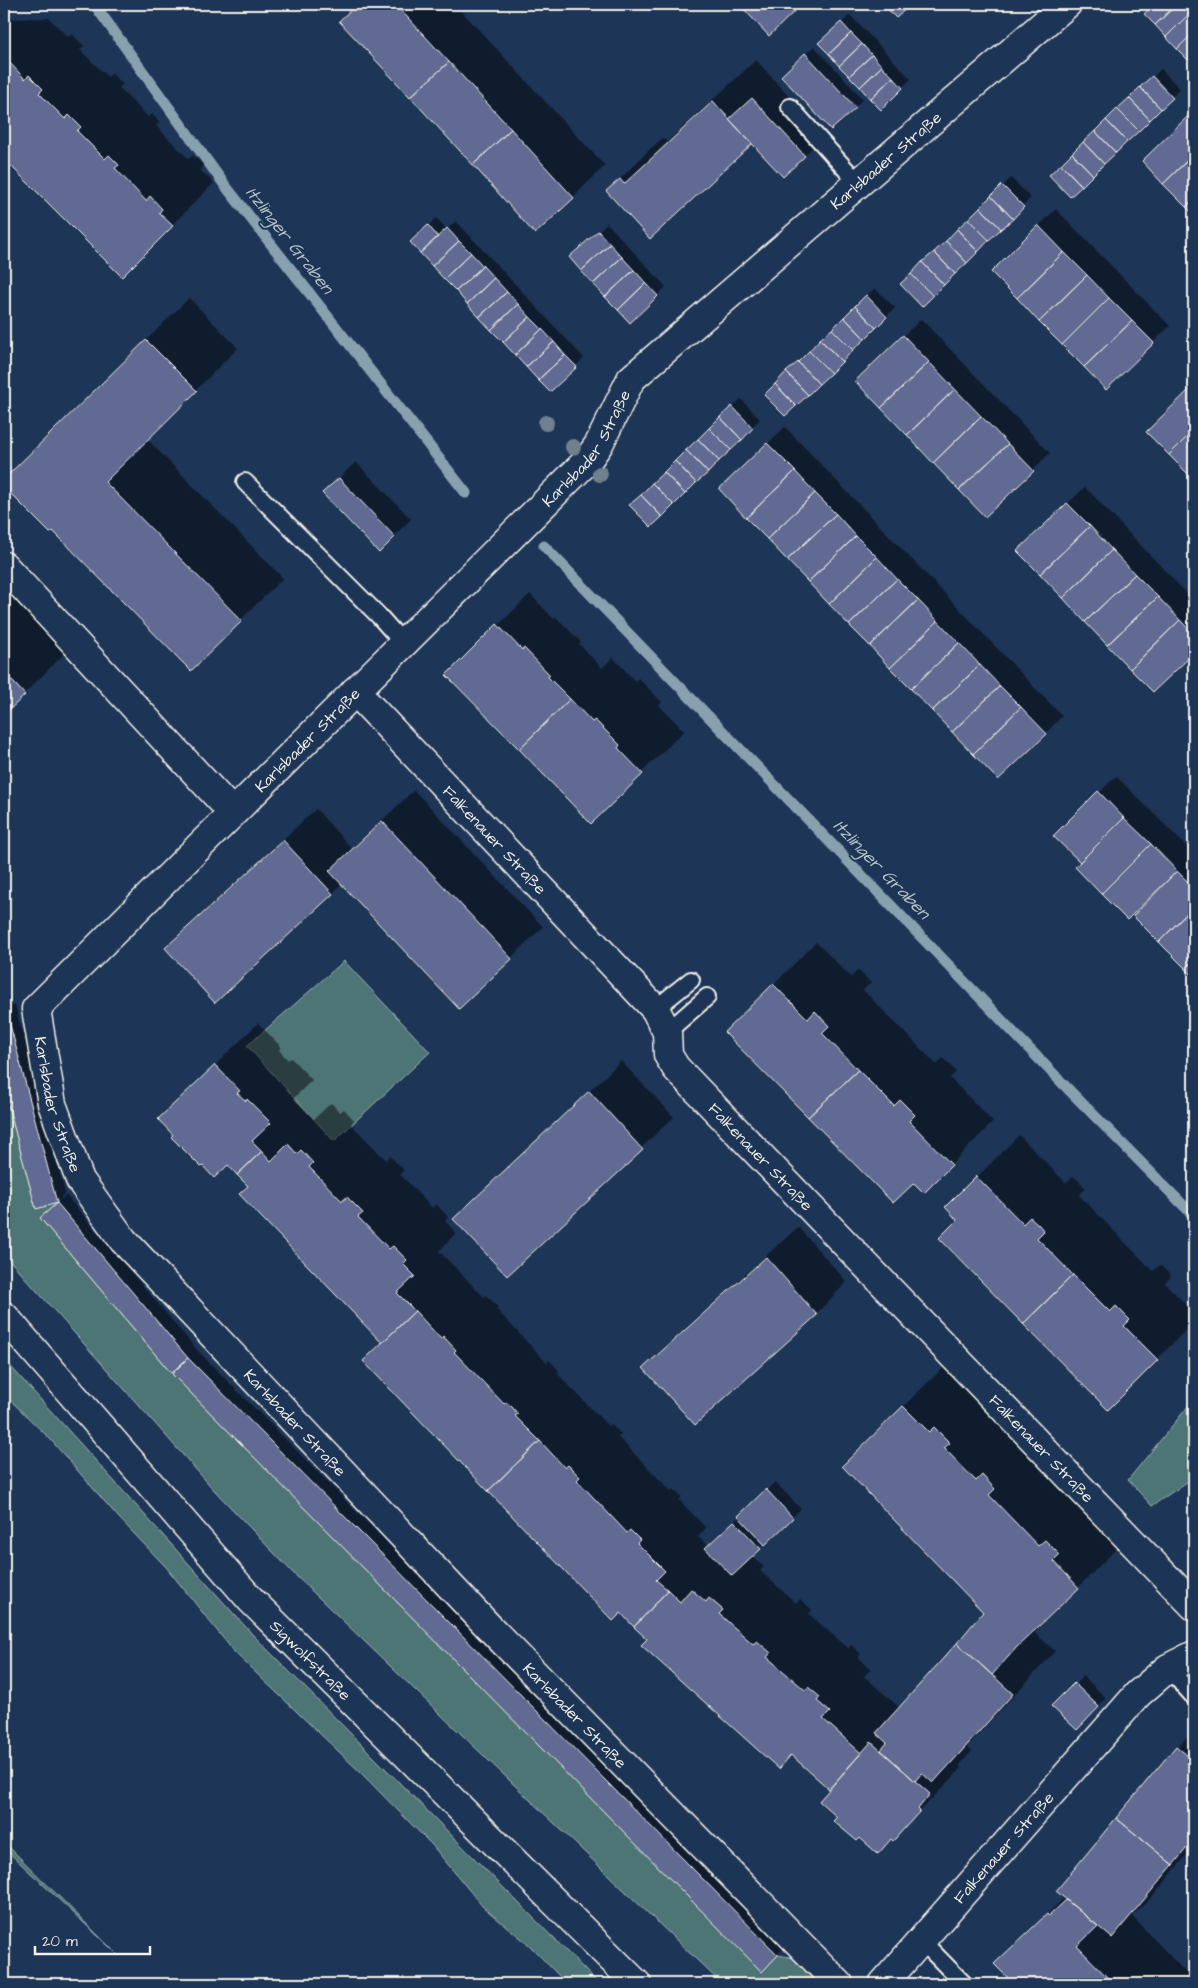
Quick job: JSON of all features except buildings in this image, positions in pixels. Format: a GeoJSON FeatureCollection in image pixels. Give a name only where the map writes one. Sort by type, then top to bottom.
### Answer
{"type":"FeatureCollection","features":[{"type":"Feature","properties":{"kind":"street","name":"Karlsbader Straße"},"geometry":{"type":"LineString","coordinates":[[839,1984],[488,1626],[129,1247],[80,1180],[52,1104],[36,1009],[587,461],[600,444],[631,379],[1067,4]]}},
{"type":"Feature","properties":{"kind":"street"},"geometry":{"type":"LineString","coordinates":[[4,566],[233,813]]}},
{"type":"Feature","properties":{"kind":"street","name":"Falkenauer Straße"},"geometry":{"type":"LineString","coordinates":[[355,691],[661,1020],[668,1055],[676,1068],[1194,1606]]}},
{"type":"Feature","properties":{"kind":"street","name":"Sigwolfstraße"},"geometry":{"type":"LineString","coordinates":[[4,1316],[251,1600],[637,1984]]}},
{"type":"Feature","properties":{"kind":"street","name":"Falkenauer Straße"},"geometry":{"type":"LineString","coordinates":[[883,1984],[1138,1694],[1168,1668],[1194,1655]]}},
{"type":"Feature","properties":{"kind":"lane"},"geometry":{"type":"LineString","coordinates":[[790,107],[858,183]]}},
{"type":"Feature","properties":{"kind":"lane"},"geometry":{"type":"LineString","coordinates":[[245,482],[380,616],[403,643]]}},
{"type":"Feature","properties":{"kind":"lane"},"geometry":{"type":"LineString","coordinates":[[661,1020],[692,980]]}},
{"type":"Feature","properties":{"kind":"lane"},"geometry":{"type":"LineString","coordinates":[[661,1020],[707,997]]}},
{"type":"Feature","properties":{"kind":"lane"},"geometry":{"type":"LineString","coordinates":[[1168,1668],[1194,1697]]}},
{"type":"Feature","properties":{"kind":"lane"},"geometry":{"type":"LineString","coordinates":[[922,1940],[964,1984]]}},
{"type":"Feature","properties":{"kind":"green space"},"geometry":{"type":"Polygon","coordinates":[[[344,961],[430,1052],[334,1141],[247,1046],[344,961]]]}},
{"type":"Feature","properties":{"kind":"green space"},"geometry":{"type":"Polygon","coordinates":[[[4,1090],[36,1208],[57,1203],[40,1218],[171,1373],[188,1358],[173,1375],[762,1971],[778,1955],[805,1960],[820,1978],[820,1984],[722,1984],[293,1573],[215,1491],[4,1254],[4,1090]]]}},
{"type":"Feature","properties":{"kind":"green space"},"geometry":{"type":"Polygon","coordinates":[[[4,1359],[253,1635],[599,1984],[567,1984],[528,1944],[483,1907],[432,1845],[357,1769],[235,1653],[166,1567],[119,1518],[50,1439],[4,1394],[4,1359]]]}},
{"type":"Feature","properties":{"kind":"green space"},"geometry":{"type":"Polygon","coordinates":[[[1194,1399],[1194,1477],[1152,1506],[1128,1480],[1194,1399]]]}},
{"type":"Feature","properties":{"kind":"green space"},"geometry":{"type":"Polygon","coordinates":[[[4,1842],[117,1954],[4,1848],[4,1842]]]}},
{"type":"Feature","properties":{"kind":"waterway","name":"Itzlinger Graben"},"geometry":{"type":"LineString","coordinates":[[94,4],[224,184],[466,493]]}},
{"type":"Feature","properties":{"kind":"waterway","name":"Itzlinger Graben"},"geometry":{"type":"LineString","coordinates":[[544,546],[1071,1092],[1194,1216]]}}]}
